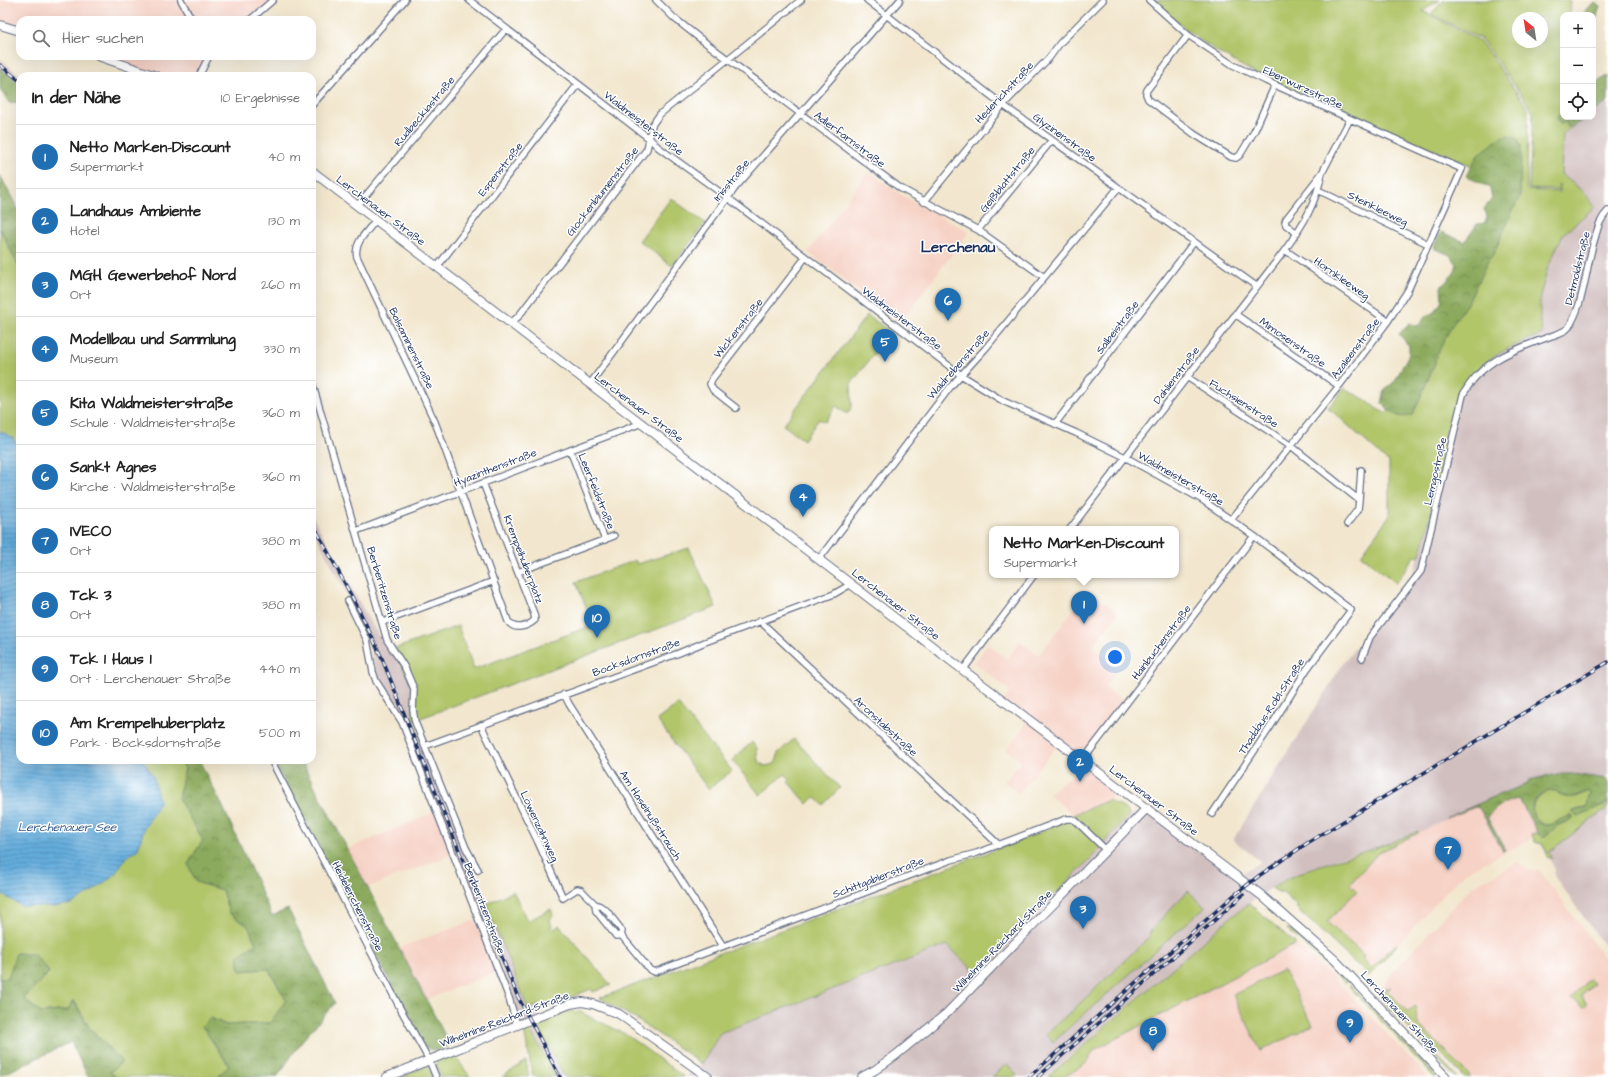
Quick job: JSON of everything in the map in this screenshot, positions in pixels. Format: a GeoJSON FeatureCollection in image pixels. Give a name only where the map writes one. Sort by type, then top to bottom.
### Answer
{"type":"FeatureCollection","features":[{"type":"Feature","properties":{"kind":"main road"},"geometry":{"type":"LineString","coordinates":[[0,25],[16,31]]}},
{"type":"Feature","properties":{"kind":"main road"},"geometry":{"type":"LineString","coordinates":[[110,60],[144,72]]}},
{"type":"Feature","properties":{"kind":"main road","name":"Lerchenauer Straße"},"geometry":{"type":"LineString","coordinates":[[316,174],[963,670],[1261,894],[1330,955],[1366,991],[1446,1077]]}},
{"type":"Feature","properties":{"kind":"main road","name":"Wilhelmine-Reichard-Straße"},"geometry":{"type":"LineString","coordinates":[[862,1077],[875,1070],[902,1050],[947,1013],[1147,808]]}},
{"type":"Feature","properties":{"kind":"main road","name":"Wilhelmine-Reichard-Straße"},"geometry":{"type":"LineString","coordinates":[[387,1077],[570,1004],[582,1002],[594,1004],[619,1014],[708,1077]]}},
{"type":"Feature","properties":{"kind":"street"},"geometry":{"type":"LineString","coordinates":[[181,0],[190,16]]}},
{"type":"Feature","properties":{"kind":"street"},"geometry":{"type":"LineString","coordinates":[[255,16],[273,0]]}},
{"type":"Feature","properties":{"kind":"street"},"geometry":{"type":"LineString","coordinates":[[316,100],[405,0]]}},
{"type":"Feature","properties":{"kind":"street","name":"Waldmeisterstraße"},"geometry":{"type":"LineString","coordinates":[[469,0],[650,139],[658,147],[728,198],[961,375],[1003,401],[1125,457],[1201,499],[1254,536],[1351,610]]}},
{"type":"Feature","properties":{"kind":"street","name":"Adlerfarnstraße"},"geometry":{"type":"LineString","coordinates":[[656,0],[674,18],[728,60],[900,188],[978,230],[1044,277]]}},
{"type":"Feature","properties":{"kind":"street","name":"Glockenblumenstraße"},"geometry":{"type":"LineString","coordinates":[[510,323],[518,317],[647,149],[652,126],[660,114],[801,0]]}},
{"type":"Feature","properties":{"kind":"street","name":"Glyzinenstraße"},"geometry":{"type":"LineString","coordinates":[[867,0],[1003,105],[1256,286]]}},
{"type":"Feature","properties":{"kind":"street","name":"Irisstraße"},"geometry":{"type":"LineString","coordinates":[[590,384],[735,188],[900,0]]}},
{"type":"Feature","properties":{"kind":"street","name":"Hederichstraße"},"geometry":{"type":"LineString","coordinates":[[924,202],[1003,105],[1049,58],[1060,43],[1103,0]]}},
{"type":"Feature","properties":{"kind":"street","name":"Eberwurzstraße"},"geometry":{"type":"LineString","coordinates":[[1149,0],[1188,35],[1233,65],[1462,169]]}},
{"type":"Feature","properties":{"kind":"street","name":"Rudbeckiastraße"},"geometry":{"type":"LineString","coordinates":[[358,206],[506,29]]}},
{"type":"Feature","properties":{"kind":"street"},"geometry":{"type":"LineString","coordinates":[[1188,35],[1147,90],[1146,94],[1148,99],[1181,125],[1231,157],[1236,158],[1254,132],[1275,85]]}},
{"type":"Feature","properties":{"kind":"street"},"geometry":{"type":"LineString","coordinates":[[201,72],[207,60]]}},
{"type":"Feature","properties":{"kind":"street","name":"Espenstraße"},"geometry":{"type":"LineString","coordinates":[[437,267],[578,84]]}},
{"type":"Feature","properties":{"kind":"street","name":"Dahlienstraße"},"geometry":{"type":"LineString","coordinates":[[1297,233],[1286,225],[1285,222],[1322,173],[1350,119]]}},
{"type":"Feature","properties":{"kind":"street","name":"Geißblattstraße"},"geometry":{"type":"LineString","coordinates":[[978,230],[1052,140]]}},
{"type":"Feature","properties":{"kind":"street","name":"Azaleenstraße"},"geometry":{"type":"LineString","coordinates":[[1231,520],[1339,386],[1388,321],[1408,290],[1462,169]]}},
{"type":"Feature","properties":{"kind":"street","name":"Dahlienstraße"},"geometry":{"type":"LineString","coordinates":[[1072,526],[1285,250],[1308,216],[1318,190],[1322,173]]}},
{"type":"Feature","properties":{"kind":"street","name":"Waldrebenstraße"},"geometry":{"type":"LineString","coordinates":[[819,559],[946,392],[985,349],[1118,188]]}},
{"type":"Feature","properties":{"kind":"street","name":"Steinkleeweg"},"geometry":{"type":"LineString","coordinates":[[1318,190],[1428,244]]}},
{"type":"Feature","properties":{"kind":"street","name":"Detmoldstraße"},"geometry":{"type":"LineString","coordinates":[[1567,330],[1576,314],[1592,245],[1600,221],[1608,211]]}},
{"type":"Feature","properties":{"kind":"street","name":"Balsaminenstraße"},"geometry":{"type":"LineString","coordinates":[[376,220],[357,245],[355,252],[428,405],[460,491]]}},
{"type":"Feature","properties":{"kind":"street","name":"Salbeistraße"},"geometry":{"type":"LineString","coordinates":[[1055,424],[1194,242]]}},
{"type":"Feature","properties":{"kind":"street","name":"Hornkleeweg"},"geometry":{"type":"LineString","coordinates":[[1285,250],[1388,321]]}},
{"type":"Feature","properties":{"kind":"street","name":"Wickenstraße"},"geometry":{"type":"LineString","coordinates":[[736,408],[713,390],[710,384],[712,379],[805,258]]}},
{"type":"Feature","properties":{"kind":"street","name":"Mimosenstraße"},"geometry":{"type":"LineString","coordinates":[[1235,314],[1339,386]]}},
{"type":"Feature","properties":{"kind":"street","name":"Lemgostraße"},"geometry":{"type":"LineString","coordinates":[[1362,658],[1370,637],[1421,571],[1462,400],[1469,383],[1479,372],[1495,360],[1519,348],[1567,330]]}},
{"type":"Feature","properties":{"kind":"street","name":"Fuchsienstraße"},"geometry":{"type":"LineString","coordinates":[[1187,377],[1290,445],[1359,500]]}},
{"type":"Feature","properties":{"kind":"street","name":"Berberitzenstraße"},"geometry":{"type":"LineString","coordinates":[[316,396],[387,640],[405,668],[414,689],[413,710],[415,722],[466,848],[478,870]]}},
{"type":"Feature","properties":{"kind":"street","name":"Hyazinthenstraße"},"geometry":{"type":"LineString","coordinates":[[356,531],[642,423]]}},
{"type":"Feature","properties":{"kind":"street","name":"Leerfeldstraße"},"geometry":{"type":"LineString","coordinates":[[570,450],[605,540]]}},
{"type":"Feature","properties":{"kind":"street"},"geometry":{"type":"LineString","coordinates":[[1347,524],[1358,509],[1361,470]]}},
{"type":"Feature","properties":{"kind":"street","name":"Krempelhuberplatz"},"geometry":{"type":"LineString","coordinates":[[460,491],[511,626],[517,628],[526,625],[535,620],[534,614],[483,483]]}},
{"type":"Feature","properties":{"kind":"street"},"geometry":{"type":"LineString","coordinates":[[518,572],[614,536]]}},
{"type":"Feature","properties":{"kind":"street","name":"Hainbuchenstraße"},"geometry":{"type":"LineString","coordinates":[[1083,760],[1254,536]]}},
{"type":"Feature","properties":{"kind":"street"},"geometry":{"type":"LineString","coordinates":[[963,670],[1032,578]]}},
{"type":"Feature","properties":{"kind":"street"},"geometry":{"type":"LineString","coordinates":[[383,622],[494,581]]}},
{"type":"Feature","properties":{"kind":"street","name":"Bocksdornstraße"},"geometry":{"type":"LineString","coordinates":[[425,746],[564,694],[680,653],[760,621],[834,594],[851,584]]}},
{"type":"Feature","properties":{"kind":"street","name":"Berberitzenstraße"},"geometry":{"type":"LineString","coordinates":[[348,601],[367,640],[376,681],[405,729],[509,998],[517,1025]]}},
{"type":"Feature","properties":{"kind":"street","name":"Thaddäus-Robl-Straße"},"geometry":{"type":"LineString","coordinates":[[1212,814],[1269,729],[1306,669],[1351,610]]}},
{"type":"Feature","properties":{"kind":"street","name":"Aronstabstraße"},"geometry":{"type":"LineString","coordinates":[[760,621],[999,845]]}},
{"type":"Feature","properties":{"kind":"street","name":"Am Haselnußstrauch"},"geometry":{"type":"LineString","coordinates":[[564,694],[723,946]]}},
{"type":"Feature","properties":{"kind":"street","name":"Löwenzahnweg"},"geometry":{"type":"LineString","coordinates":[[481,725],[538,842],[563,898],[577,889],[581,890],[595,904],[600,906],[610,915],[622,931],[621,935],[650,970]]}},
{"type":"Feature","properties":{"kind":"street","name":"Heidelerchenstraße"},"geometry":{"type":"LineString","coordinates":[[273,764],[396,1002],[429,1060],[436,1077]]}},
{"type":"Feature","properties":{"kind":"street","name":"Schittgablerstraße"},"geometry":{"type":"LineString","coordinates":[[650,970],[655,972],[951,860],[977,853],[1066,820],[1072,819],[1106,850]]}},
{"type":"Feature","properties":{"kind":"shaded area"},"geometry":{"type":"Polygon","coordinates":[[[0,0],[273,0],[254,16],[16,16],[16,29],[0,24],[0,0]]]}},
{"type":"Feature","properties":{"kind":"shaded area"},"geometry":{"type":"Polygon","coordinates":[[[0,59],[16,72],[16,81],[0,68],[0,59]]]}},
{"type":"Feature","properties":{"kind":"shaded area"},"geometry":{"type":"Polygon","coordinates":[[[113,60],[208,60],[200,72],[145,72],[113,60]]]}},
{"type":"Feature","properties":{"kind":"shaded area"},"geometry":{"type":"Polygon","coordinates":[[[1608,102],[1608,951],[1554,876],[1555,870],[1539,835],[1514,791],[1452,816],[1418,833],[1418,831],[1381,846],[1339,858],[1282,881],[1243,907],[1046,1077],[1014,1077],[1016,1075],[1007,1064],[992,1077],[685,1077],[702,1064],[720,1033],[948,945],[973,970],[984,967],[1096,853],[1129,816],[1146,808],[1236,876],[1261,862],[1233,840],[1344,662],[1410,581],[1424,543],[1459,393],[1465,381],[1477,369],[1494,357],[1518,344],[1542,334],[1540,320],[1540,296],[1548,267],[1563,234],[1595,206],[1585,193],[1561,174],[1563,134],[1583,120],[1596,120],[1596,110],[1608,102]],[[1205,907],[1150,932],[1149,937],[1073,1010],[1045,1034],[1053,1042],[1205,907]]]}},
{"type":"Feature","properties":{"kind":"shaded area"},"geometry":{"type":"Polygon","coordinates":[[[869,171],[900,194],[969,232],[900,323],[808,252],[869,171]]]}},
{"type":"Feature","properties":{"kind":"shaded area"},"geometry":{"type":"Polygon","coordinates":[[[316,522],[367,616],[388,651],[394,649],[413,689],[411,713],[447,808],[475,873],[528,1009],[539,1005],[540,1010],[534,1022],[565,1077],[556,1077],[552,1070],[549,1069],[527,1024],[523,1026],[482,917],[404,722],[378,680],[368,639],[316,536],[316,522]]]}},
{"type":"Feature","properties":{"kind":"shaded area"},"geometry":{"type":"Polygon","coordinates":[[[1088,590],[1118,613],[1092,647],[1119,668],[1105,687],[1125,703],[1082,760],[1119,789],[1109,800],[1073,815],[1048,794],[1082,767],[1056,747],[1019,793],[1004,782],[1021,761],[1006,750],[1027,723],[1002,703],[1011,691],[974,663],[988,644],[1007,659],[1020,641],[1039,655],[1088,590]]]}},
{"type":"Feature","properties":{"kind":"shaded area"},"geometry":{"type":"Polygon","coordinates":[[[1515,791],[1539,835],[1468,871],[1458,879],[1371,973],[1324,926],[1357,890],[1350,884],[1378,853],[1452,816],[1515,791]]]}},
{"type":"Feature","properties":{"kind":"shaded area"},"geometry":{"type":"Polygon","coordinates":[[[439,810],[456,853],[367,888],[348,849],[439,810]]]}},
{"type":"Feature","properties":{"kind":"shaded area"},"geometry":{"type":"Polygon","coordinates":[[[1518,862],[1527,870],[1539,870],[1608,963],[1608,1077],[1465,1077],[1382,990],[1392,973],[1470,888],[1518,862]]]}},
{"type":"Feature","properties":{"kind":"shaded area"},"geometry":{"type":"Polygon","coordinates":[[[475,920],[496,972],[425,1000],[399,948],[475,920]]]}},
{"type":"Feature","properties":{"kind":"shaded area"},"geometry":{"type":"Polygon","coordinates":[[[1296,944],[1331,975],[1428,1077],[1066,1077],[1087,1062],[1094,1050],[1296,944]]]}},
{"type":"Feature","properties":{"kind":"green space"},"geometry":{"type":"Polygon","coordinates":[[[1153,0],[1440,0],[1423,11],[1480,41],[1528,108],[1527,190],[1559,192],[1560,185],[1558,185],[1559,190],[1529,189],[1533,113],[1530,107],[1481,39],[1431,14],[1444,0],[1571,0],[1570,12],[1560,12],[1560,114],[1557,118],[1566,122],[1569,129],[1563,134],[1561,174],[1585,193],[1595,207],[1563,234],[1548,267],[1540,296],[1540,320],[1542,334],[1494,356],[1474,372],[1459,393],[1424,543],[1419,557],[1415,556],[1396,583],[1361,555],[1389,516],[1389,461],[1386,460],[1328,408],[1344,388],[1366,400],[1377,409],[1385,413],[1387,412],[1506,180],[1270,81],[1222,54],[1199,39],[1153,0]]]}},
{"type":"Feature","properties":{"kind":"green space"},"geometry":{"type":"Polygon","coordinates":[[[1595,2],[1600,6],[1596,20],[1596,12],[1585,12],[1587,8],[1595,2]]]}},
{"type":"Feature","properties":{"kind":"green space"},"geometry":{"type":"Polygon","coordinates":[[[0,68],[16,81],[16,102],[9,103],[0,89],[0,68]]]}},
{"type":"Feature","properties":{"kind":"green space"},"geometry":{"type":"Polygon","coordinates":[[[1608,76],[1608,102],[1596,110],[1596,84],[1596,82],[1608,76]]]}},
{"type":"Feature","properties":{"kind":"green space"},"geometry":{"type":"Polygon","coordinates":[[[1560,114],[1560,120],[1582,120],[1569,129],[1566,122],[1560,124],[1557,118],[1560,114]]]}},
{"type":"Feature","properties":{"kind":"green space"},"geometry":{"type":"Polygon","coordinates":[[[1507,135],[1517,138],[1521,147],[1520,198],[1494,253],[1488,261],[1468,302],[1451,327],[1435,359],[1435,363],[1413,415],[1403,417],[1396,415],[1382,403],[1385,390],[1395,381],[1409,354],[1409,346],[1399,334],[1409,323],[1418,326],[1427,315],[1434,313],[1442,301],[1441,287],[1454,273],[1457,264],[1450,255],[1433,248],[1441,232],[1465,242],[1477,224],[1486,223],[1488,218],[1484,209],[1492,199],[1490,188],[1466,176],[1478,155],[1500,138],[1507,135]]]}},
{"type":"Feature","properties":{"kind":"green space"},"geometry":{"type":"Polygon","coordinates":[[[0,175],[16,205],[16,261],[0,229],[0,175]]]}},
{"type":"Feature","properties":{"kind":"green space"},"geometry":{"type":"Polygon","coordinates":[[[671,198],[705,223],[672,266],[639,241],[671,198]]]}},
{"type":"Feature","properties":{"kind":"green space"},"geometry":{"type":"Polygon","coordinates":[[[0,229],[16,261],[16,764],[183,764],[185,769],[178,798],[203,840],[188,864],[196,882],[222,890],[229,913],[248,926],[256,944],[238,956],[269,969],[286,1000],[270,1023],[226,1025],[211,1018],[202,1026],[229,1066],[218,1077],[116,1077],[110,1072],[121,1062],[89,1027],[74,1000],[68,1010],[41,1013],[23,999],[49,972],[8,979],[0,978],[0,229]]]}},
{"type":"Feature","properties":{"kind":"green space"},"geometry":{"type":"Polygon","coordinates":[[[867,315],[891,332],[851,384],[852,407],[847,414],[836,406],[825,422],[819,419],[804,440],[783,425],[867,315]]]}},
{"type":"Feature","properties":{"kind":"green space"},"geometry":{"type":"Polygon","coordinates":[[[689,548],[716,607],[413,721],[413,689],[394,649],[458,626],[474,669],[593,625],[576,582],[635,560],[637,564],[689,548]]]}},
{"type":"Feature","properties":{"kind":"green space"},"geometry":{"type":"Polygon","coordinates":[[[678,704],[732,771],[708,789],[657,720],[678,704]]]}},
{"type":"Feature","properties":{"kind":"green space"},"geometry":{"type":"Polygon","coordinates":[[[794,739],[840,788],[823,805],[815,797],[808,804],[788,782],[790,780],[785,774],[760,795],[732,760],[752,742],[757,748],[757,756],[760,762],[765,766],[774,764],[777,760],[778,753],[794,739]]]}},
{"type":"Feature","properties":{"kind":"green space"},"geometry":{"type":"Polygon","coordinates":[[[183,764],[201,764],[223,807],[272,916],[288,909],[335,1003],[301,1042],[277,1077],[218,1077],[229,1065],[202,1026],[211,1018],[226,1025],[270,1023],[286,1000],[269,969],[240,971],[238,956],[256,944],[248,926],[229,913],[222,890],[196,882],[188,864],[203,840],[178,798],[185,769],[183,764]]]}},
{"type":"Feature","properties":{"kind":"green space"},"geometry":{"type":"Polygon","coordinates":[[[275,764],[303,764],[450,1045],[437,1050],[431,1050],[424,1046],[275,764]]]}},
{"type":"Feature","properties":{"kind":"green space"},"geometry":{"type":"Polygon","coordinates":[[[1557,774],[1572,774],[1608,779],[1608,802],[1579,817],[1572,812],[1587,806],[1590,794],[1588,791],[1575,797],[1567,797],[1555,791],[1548,790],[1534,802],[1533,814],[1537,821],[1544,825],[1548,825],[1571,815],[1574,818],[1558,825],[1549,834],[1542,837],[1537,832],[1519,799],[1505,803],[1487,817],[1505,850],[1503,851],[1478,806],[1446,818],[1505,792],[1528,784],[1529,780],[1557,774]]]}},
{"type":"Feature","properties":{"kind":"green space"},"geometry":{"type":"Polygon","coordinates":[[[1548,790],[1555,791],[1560,796],[1577,797],[1588,791],[1590,794],[1587,806],[1573,811],[1606,805],[1608,802],[1608,807],[1549,852],[1552,857],[1550,858],[1547,857],[1546,851],[1542,844],[1535,842],[1531,835],[1537,832],[1539,835],[1549,834],[1558,825],[1572,820],[1558,820],[1550,825],[1544,825],[1534,817],[1532,811],[1534,802],[1548,790]]]}},
{"type":"Feature","properties":{"kind":"green space"},"geometry":{"type":"Polygon","coordinates":[[[1109,800],[1116,805],[1118,804],[1128,812],[1129,816],[1096,853],[984,967],[973,970],[947,945],[720,1033],[702,1064],[642,1023],[600,998],[1037,834],[1073,815],[1109,800]]]}},
{"type":"Feature","properties":{"kind":"green space"},"geometry":{"type":"Polygon","coordinates":[[[1418,831],[1418,833],[1378,853],[1350,884],[1357,891],[1327,922],[1364,955],[1362,958],[1372,968],[1396,944],[1397,945],[1369,976],[1297,909],[1296,905],[1283,893],[1278,893],[1272,888],[1311,868],[1395,841],[1418,831]]]}},
{"type":"Feature","properties":{"kind":"green space"},"geometry":{"type":"Polygon","coordinates":[[[513,891],[527,920],[551,909],[553,915],[550,920],[553,930],[559,925],[611,985],[593,992],[591,989],[540,1010],[539,1005],[528,1009],[486,904],[513,891]]]}},
{"type":"Feature","properties":{"kind":"green space"},"geometry":{"type":"Polygon","coordinates":[[[1188,891],[1205,907],[1053,1042],[1045,1034],[1073,1010],[1149,937],[1150,932],[1188,891]]]}},
{"type":"Feature","properties":{"kind":"green space"},"geometry":{"type":"Polygon","coordinates":[[[1249,903],[1296,944],[1094,1050],[1087,1063],[1064,1077],[1048,1077],[1224,923],[1249,903]]]}},
{"type":"Feature","properties":{"kind":"green space"},"geometry":{"type":"Polygon","coordinates":[[[1289,928],[1347,981],[1345,983],[1287,929],[1289,928]]]}},
{"type":"Feature","properties":{"kind":"green space"},"geometry":{"type":"Polygon","coordinates":[[[16,953],[34,954],[49,972],[24,999],[41,1013],[68,1010],[73,1000],[89,1027],[122,1062],[110,1072],[116,1077],[88,1077],[71,1042],[0,1076],[0,978],[8,978],[16,953]]]}},
{"type":"Feature","properties":{"kind":"green space"},"geometry":{"type":"Polygon","coordinates":[[[1283,970],[1313,1025],[1261,1051],[1233,995],[1283,970]]]}},
{"type":"Feature","properties":{"kind":"green space"},"geometry":{"type":"Polygon","coordinates":[[[1590,979],[1594,984],[1581,995],[1587,1004],[1584,1007],[1571,998],[1590,979]]]}},
{"type":"Feature","properties":{"kind":"green space"},"geometry":{"type":"Polygon","coordinates":[[[1350,985],[1437,1077],[1434,1077],[1349,986],[1350,985]]]}},
{"type":"Feature","properties":{"kind":"green space"},"geometry":{"type":"Polygon","coordinates":[[[1391,987],[1387,991],[1408,1012],[1415,1006],[1419,1025],[1471,1077],[1464,1077],[1380,990],[1391,987]]]}},
{"type":"Feature","properties":{"kind":"green space"},"geometry":{"type":"Polygon","coordinates":[[[1378,994],[1457,1077],[1455,1077],[1378,996],[1378,994]]]}},
{"type":"Feature","properties":{"kind":"green space"},"geometry":{"type":"Polygon","coordinates":[[[570,1011],[580,1012],[625,1034],[684,1077],[565,1077],[534,1022],[556,1013],[570,1011]]]}},
{"type":"Feature","properties":{"kind":"green space"},"geometry":{"type":"Polygon","coordinates":[[[527,1024],[549,1064],[548,1068],[552,1070],[556,1077],[533,1077],[523,1026],[527,1024]]]}},
{"type":"Feature","properties":{"kind":"green space"},"geometry":{"type":"Polygon","coordinates":[[[454,1054],[470,1077],[440,1077],[436,1062],[454,1054]]]}},
{"type":"Feature","properties":{"kind":"green space"},"geometry":{"type":"Polygon","coordinates":[[[526,1061],[529,1077],[502,1077],[526,1061]]]}},
{"type":"Feature","properties":{"kind":"green space"},"geometry":{"type":"Polygon","coordinates":[[[1007,1064],[1017,1075],[1014,1077],[992,1077],[1007,1064]]]}},
{"type":"Feature","properties":{"kind":"green space"},"geometry":{"type":"Polygon","coordinates":[[[428,1065],[432,1077],[401,1077],[428,1065]]]}},
{"type":"Feature","properties":{"kind":"water","name":"Lerchenauer See"},"geometry":{"type":"Polygon","coordinates":[[[0,431],[13,438],[16,443],[16,764],[145,764],[154,778],[159,802],[144,829],[138,849],[125,858],[115,874],[92,892],[72,904],[53,907],[21,906],[3,895],[0,890],[0,431]]]}},
{"type":"Feature","properties":{"kind":"railway"},"geometry":{"type":"LineString","coordinates":[[0,65],[16,78]]}},
{"type":"Feature","properties":{"kind":"railway"},"geometry":{"type":"LineString","coordinates":[[316,529],[359,610],[381,656],[517,995],[560,1077]]}},
{"type":"Feature","properties":{"kind":"railway"},"geometry":{"type":"LineString","coordinates":[[1029,1077],[1232,897],[1260,875],[1309,842],[1608,662]]}},
{"type":"Feature","properties":{"kind":"railway"},"geometry":{"type":"LineString","coordinates":[[1038,1077],[1243,895]]}},
{"type":"Feature","properties":{"kind":"place","name":"Sankt Agnes"},"geometry":{"type":"Point","coordinates":[948,321]}},
{"type":"Feature","properties":{"kind":"place","name":"Kita Waldmeisterstraße"},"geometry":{"type":"Point","coordinates":[885,362]}},
{"type":"Feature","properties":{"kind":"place","name":"Modellbau und Sammlung"},"geometry":{"type":"Point","coordinates":[803,517]}},
{"type":"Feature","properties":{"kind":"place","name":"Netto Marken-Discount"},"geometry":{"type":"Point","coordinates":[1084,624]}},
{"type":"Feature","properties":{"kind":"place","name":"Am Krempelhuberplatz"},"geometry":{"type":"Point","coordinates":[597,638]}},
{"type":"Feature","properties":{"kind":"place","name":"Landhaus Ambiente"},"geometry":{"type":"Point","coordinates":[1080,782]}},
{"type":"Feature","properties":{"kind":"place","name":"IVECO"},"geometry":{"type":"Point","coordinates":[1448,870]}},
{"type":"Feature","properties":{"kind":"place","name":"MGH Gewerbehof Nord"},"geometry":{"type":"Point","coordinates":[1083,929]}},
{"type":"Feature","properties":{"kind":"place","name":"Tck 1 Haus 1"},"geometry":{"type":"Point","coordinates":[1350,1043]}},
{"type":"Feature","properties":{"kind":"place","name":"Tck 3"},"geometry":{"type":"Point","coordinates":[1153,1051]}},
{"type":"Feature","properties":{"kind":"district","name":"Lerchenau"},"geometry":{"type":"Point","coordinates":[958,247]}}]}
